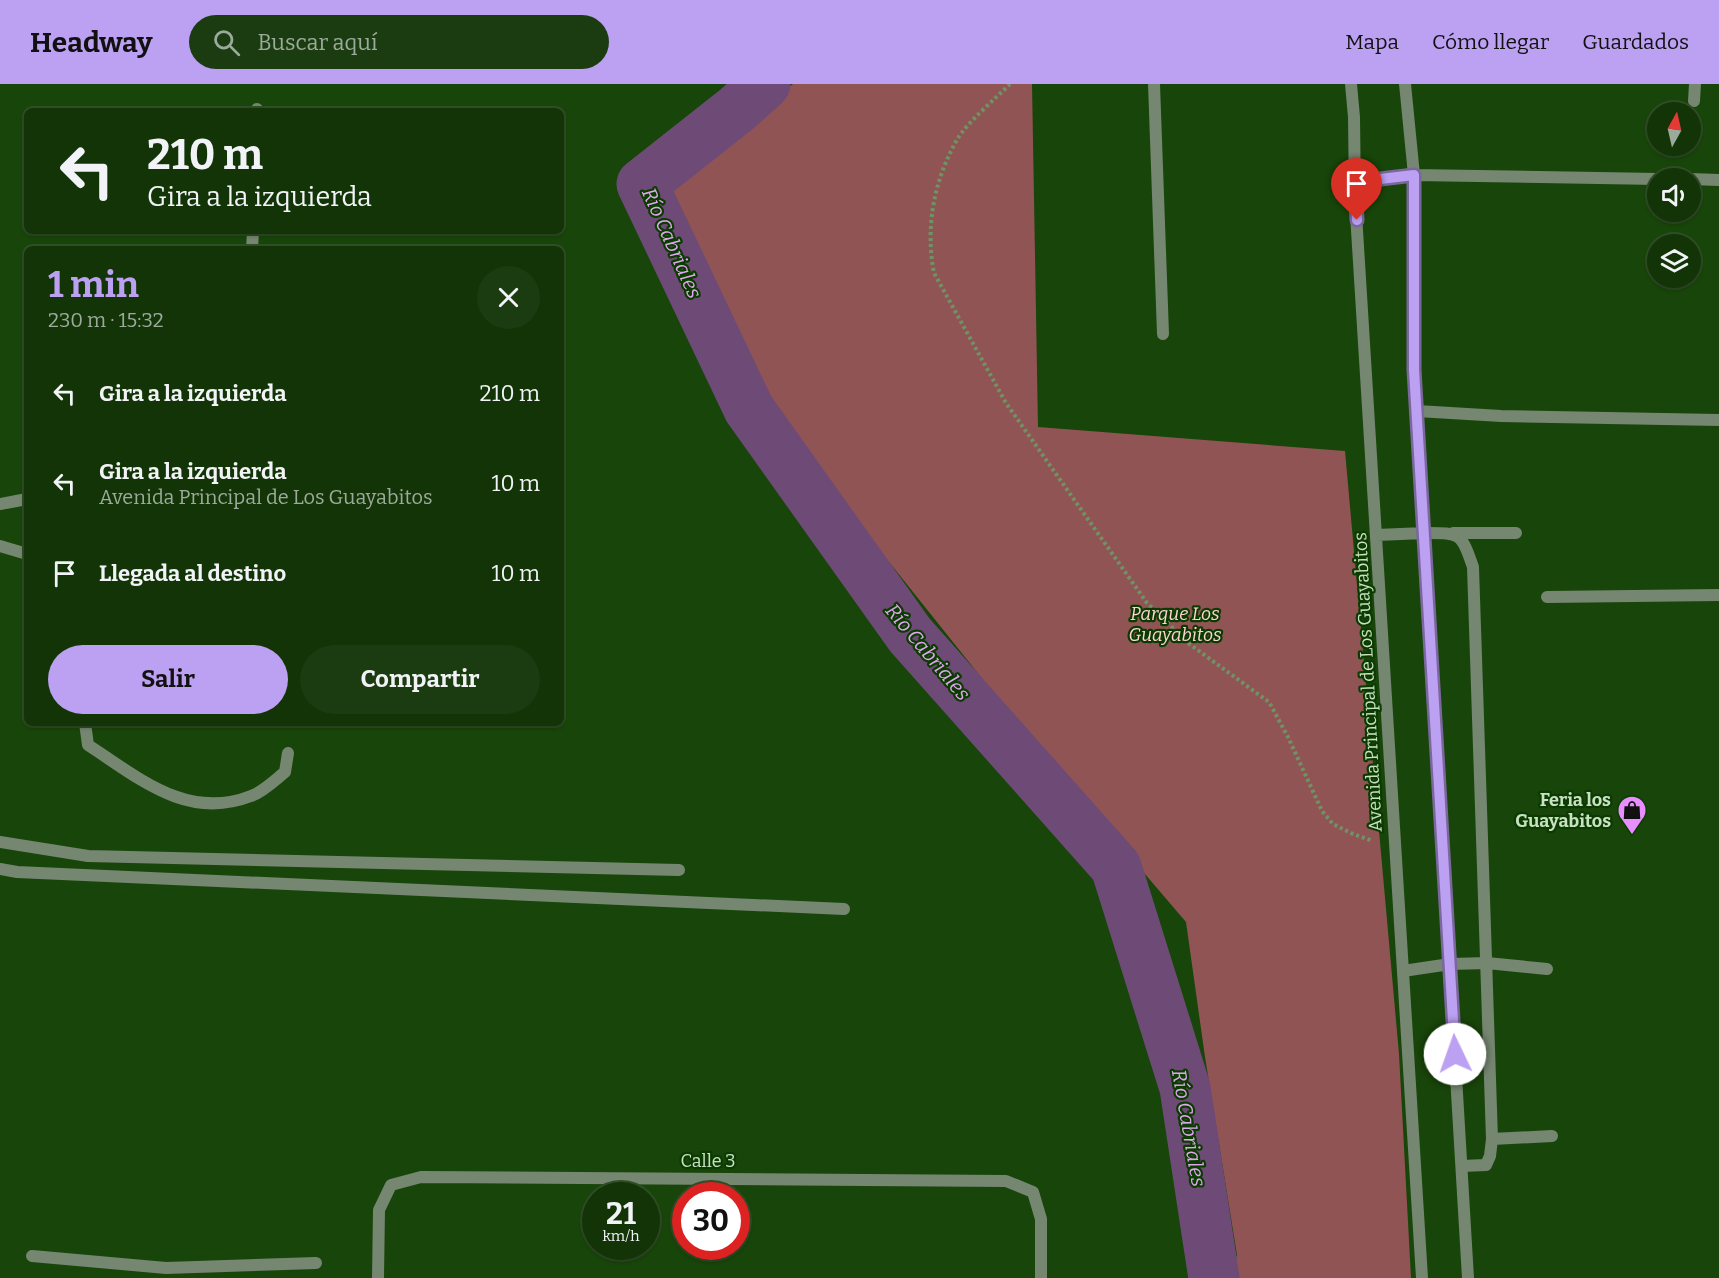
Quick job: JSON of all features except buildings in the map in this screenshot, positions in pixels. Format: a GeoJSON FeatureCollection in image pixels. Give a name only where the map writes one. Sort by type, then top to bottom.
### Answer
{"type":"FeatureCollection","features":[{"type":"Feature","properties":{"kind":"street"},"geometry":{"type":"LineString","coordinates":[[1154,84],[1163,334]]}},
{"type":"Feature","properties":{"kind":"street","name":"Avenida Principal de Los Guayabitos"},"geometry":{"type":"LineString","coordinates":[[1351,84],[1355,182],[1422,1278]]}},
{"type":"Feature","properties":{"kind":"street"},"geometry":{"type":"LineString","coordinates":[[1405,84],[1414,175],[1414,370],[1468,1278]]}},
{"type":"Feature","properties":{"kind":"street"},"geometry":{"type":"LineString","coordinates":[[1694,101],[1695,84]]}},
{"type":"Feature","properties":{"kind":"street"},"geometry":{"type":"LineString","coordinates":[[1355,182],[1414,175],[1647,179]]}},
{"type":"Feature","properties":{"kind":"street"},"geometry":{"type":"LineString","coordinates":[[1701,179],[1719,180]]}},
{"type":"Feature","properties":{"kind":"street"},"geometry":{"type":"LineString","coordinates":[[1417,411],[1501,416],[1719,420]]}},
{"type":"Feature","properties":{"kind":"street"},"geometry":{"type":"LineString","coordinates":[[0,504],[24,500]]}},
{"type":"Feature","properties":{"kind":"street"},"geometry":{"type":"LineString","coordinates":[[1453,533],[1465,543],[1473,567],[1492,1139],[1490,1156],[1486,1165],[1462,1166]]}},
{"type":"Feature","properties":{"kind":"street"},"geometry":{"type":"LineString","coordinates":[[1377,535],[1516,533]]}},
{"type":"Feature","properties":{"kind":"street"},"geometry":{"type":"LineString","coordinates":[[0,546],[24,553]]}},
{"type":"Feature","properties":{"kind":"street"},"geometry":{"type":"LineString","coordinates":[[1546,597],[1719,595]]}},
{"type":"Feature","properties":{"kind":"street"},"geometry":{"type":"LineString","coordinates":[[85,726],[88,745],[137,778],[182,800],[221,804],[253,796],[285,772],[288,753]]}},
{"type":"Feature","properties":{"kind":"street"},"geometry":{"type":"LineString","coordinates":[[0,842],[88,856],[679,870]]}},
{"type":"Feature","properties":{"kind":"street"},"geometry":{"type":"LineString","coordinates":[[0,869],[16,872],[844,909]]}},
{"type":"Feature","properties":{"kind":"street"},"geometry":{"type":"LineString","coordinates":[[1403,971],[1450,964],[1487,963],[1547,969]]}},
{"type":"Feature","properties":{"kind":"street"},"geometry":{"type":"LineString","coordinates":[[1492,1139],[1552,1136]]}},
{"type":"Feature","properties":{"kind":"street","name":"Calle 3"},"geometry":{"type":"LineString","coordinates":[[378,1278],[379,1210],[391,1185],[421,1178],[1006,1182],[1033,1192],[1041,1219],[1041,1278]]}},
{"type":"Feature","properties":{"kind":"street"},"geometry":{"type":"LineString","coordinates":[[33,1256],[166,1273],[315,1263]]}},
{"type":"Feature","properties":{"kind":"path"},"geometry":{"type":"LineString","coordinates":[[1010,84],[959,136],[942,172],[930,216],[929,250],[934,273],[1006,403],[1147,603],[1188,643],[1269,702],[1322,811],[1333,824],[1373,841]]}},
{"type":"Feature","properties":{"kind":"green space","name":"Parque Los Guayabitos"},"geometry":{"type":"Polygon","coordinates":[[[793,84],[1032,84],[1038,427],[1345,451],[1399,1054],[1411,1278],[1229,1278],[1237,1255],[1186,922],[1044,756],[786,433],[659,178],[793,84]]]}},
{"type":"Feature","properties":{"kind":"waterway","name":"Río Cabriales"},"geometry":{"type":"LineString","coordinates":[[765,84],[642,184],[749,409],[910,635],[1116,867],[1185,1088],[1214,1278]]}},
{"type":"Feature","properties":{"kind":"place","name":"Feria los Guayabitos"},"geometry":{"type":"Point","coordinates":[1632,836]}},
{"type":"Feature","properties":{"kind":"route"},"geometry":{"type":"LineString","coordinates":[[1357,220],[1355,182],[1414,175],[1414,370],[1455,1054]]}}]}
